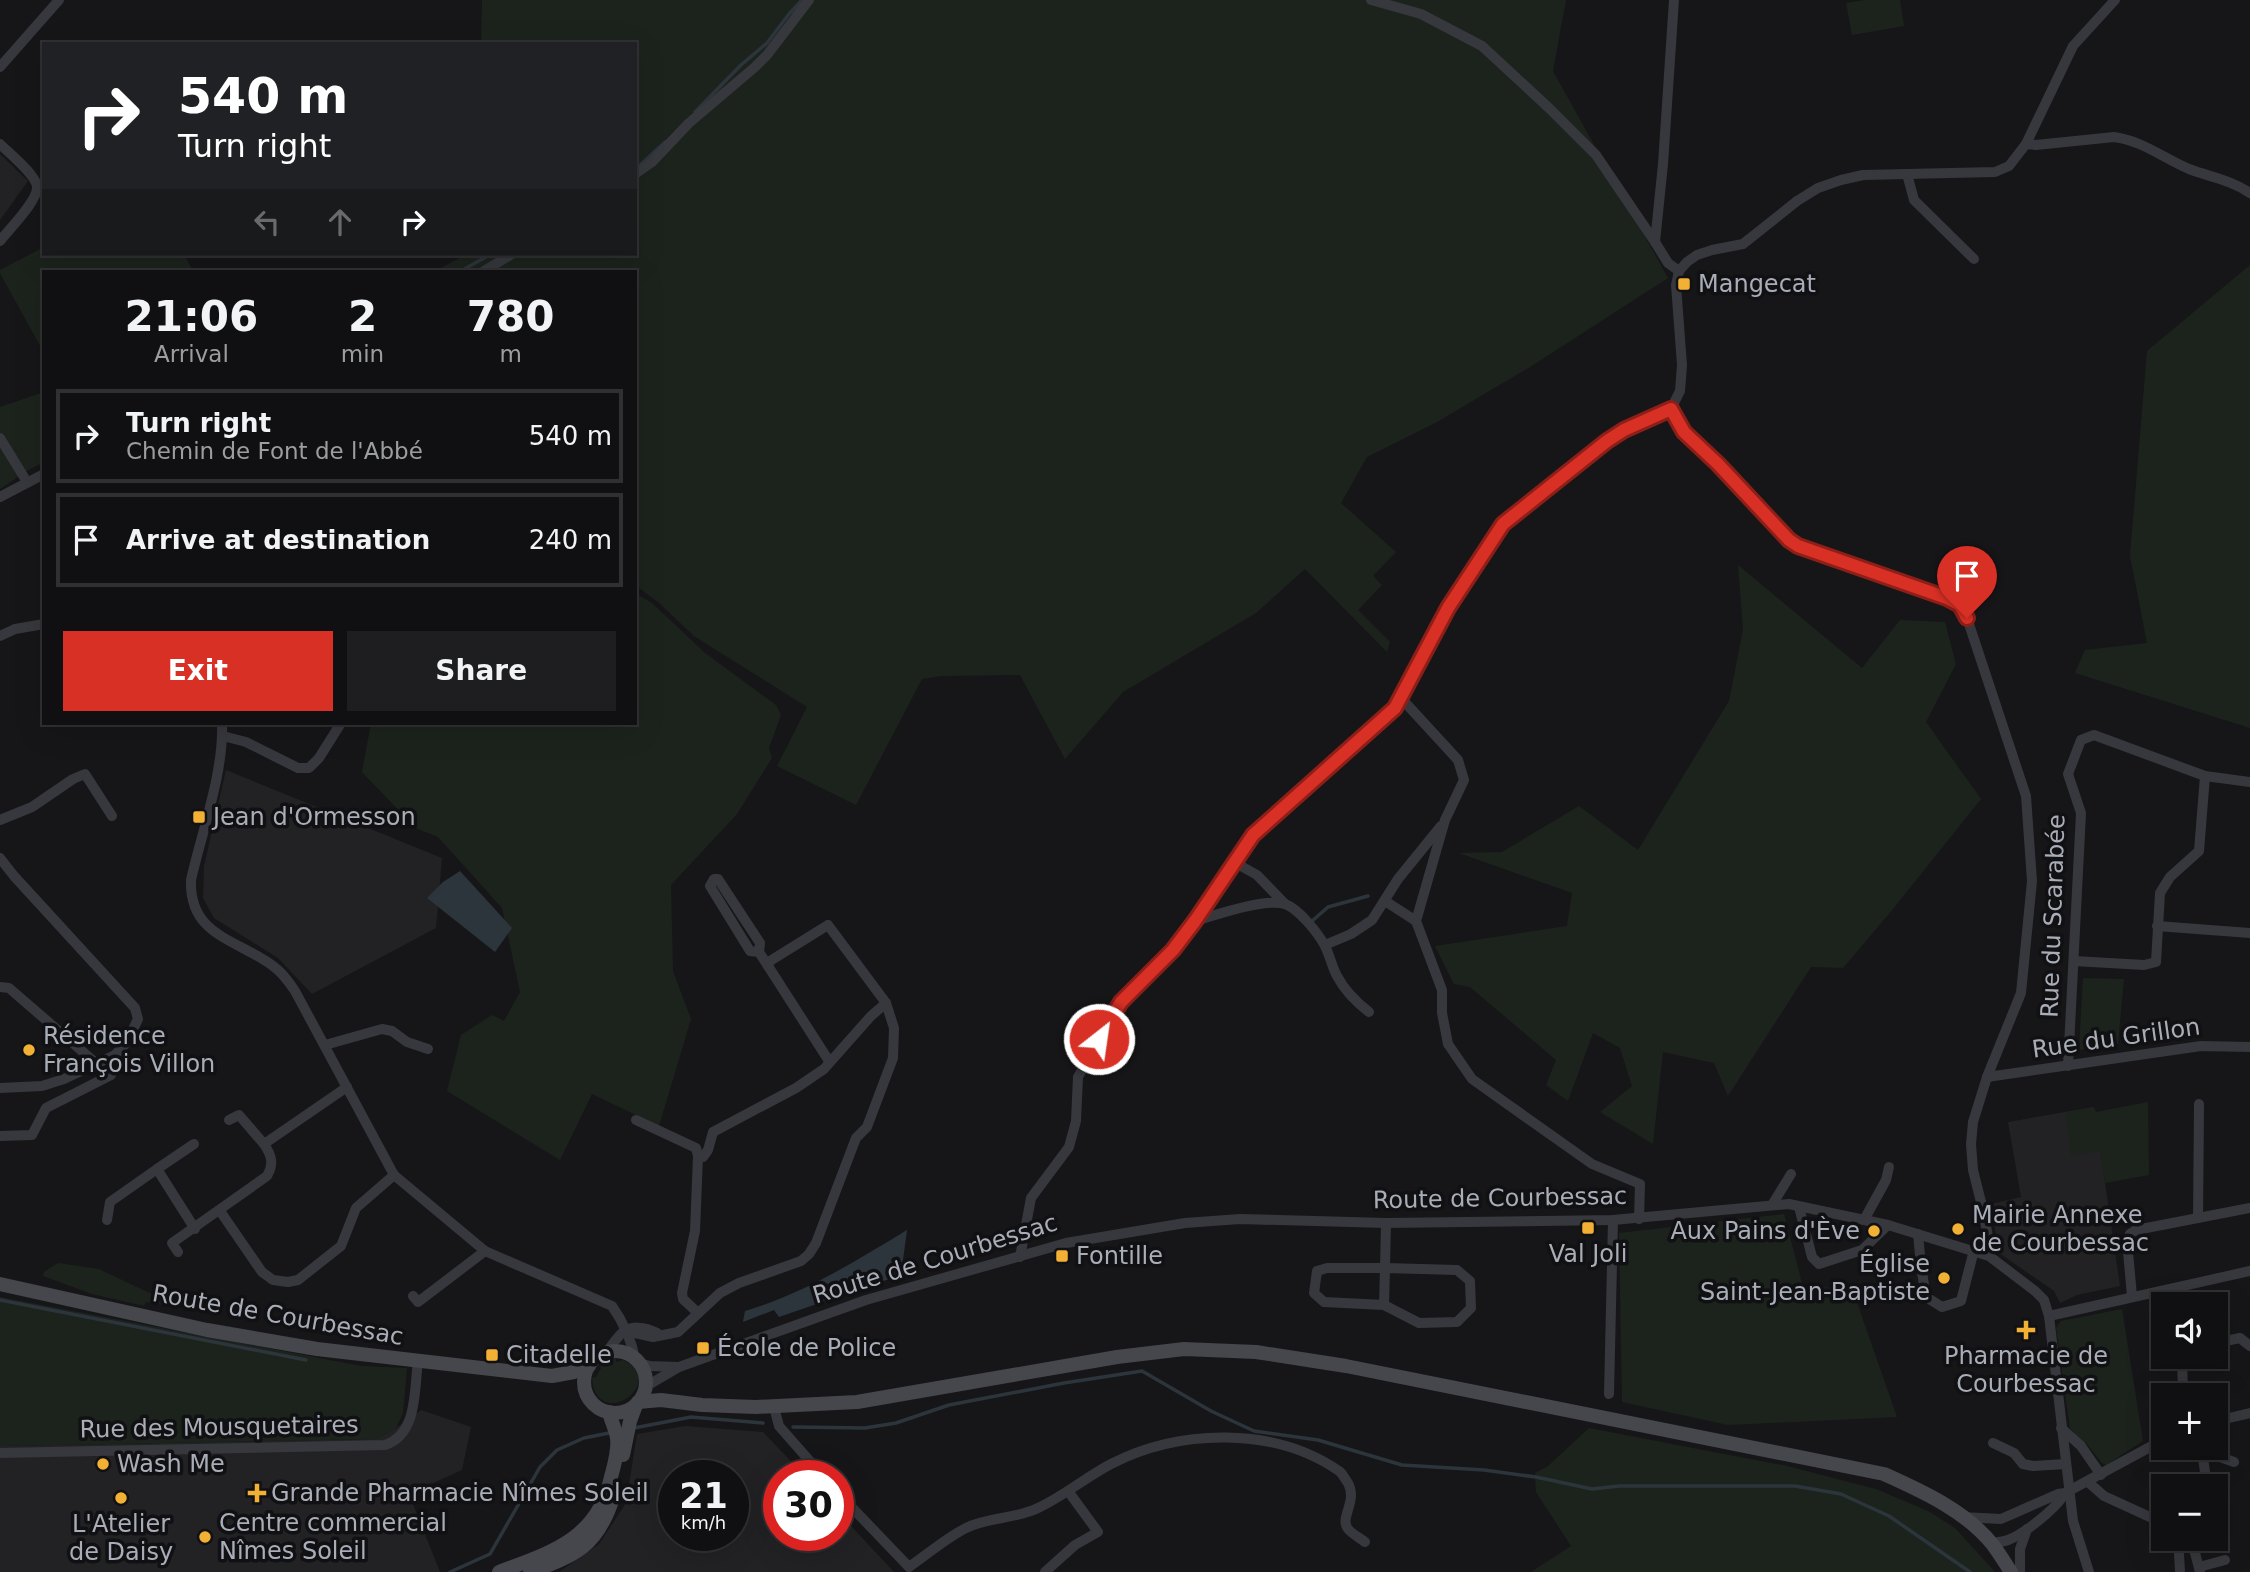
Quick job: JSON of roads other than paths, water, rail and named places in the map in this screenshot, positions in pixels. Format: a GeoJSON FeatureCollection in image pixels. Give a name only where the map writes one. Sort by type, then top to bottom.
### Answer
{"type":"FeatureCollection","features":[{"type":"Feature","properties":{"kind":"street"},"geometry":{"type":"LineString","coordinates":[[0,67],[60,0]]}},
{"type":"Feature","properties":{"kind":"street"},"geometry":{"type":"LineString","coordinates":[[637,173],[652,162],[689,123],[767,55],[809,0]]}},
{"type":"Feature","properties":{"kind":"street"},"geometry":{"type":"LineString","coordinates":[[1371,0],[1421,14],[1482,46],[1596,155],[1668,263],[1679,271]]}},
{"type":"Feature","properties":{"kind":"street"},"geometry":{"type":"LineString","coordinates":[[1655,242],[1674,0]]}},
{"type":"Feature","properties":{"kind":"street"},"geometry":{"type":"LineString","coordinates":[[1020,1256],[1031,1198],[1069,1147],[1076,1121],[1078,1077],[1121,1002],[1173,950],[1253,835],[1395,708],[1448,608],[1503,524],[1607,441],[1624,430],[1671,409],[1680,391],[1682,365],[1676,285],[1679,271],[1697,255],[1743,244],[1797,201],[1818,188],[1840,180],[1863,176],[1995,172],[2010,166],[2026,144],[2073,46],[2115,0]]}},
{"type":"Feature","properties":{"kind":"street"},"geometry":{"type":"LineString","coordinates":[[2026,144],[2114,137],[2125,139],[2157,151],[2192,170],[2232,182],[2250,192]]}},
{"type":"Feature","properties":{"kind":"street"},"geometry":{"type":"LineString","coordinates":[[0,144],[33,178],[37,187],[35,197],[0,241]]}},
{"type":"Feature","properties":{"kind":"street"},"geometry":{"type":"LineString","coordinates":[[1907,174],[1914,200],[1975,259]]}},
{"type":"Feature","properties":{"kind":"street"},"geometry":{"type":"LineString","coordinates":[[486,270],[509,256]]}},
{"type":"Feature","properties":{"kind":"street"},"geometry":{"type":"LineString","coordinates":[[1671,409],[1684,432],[1789,540],[1798,546],[1947,598],[1960,605],[1967,618],[2026,796],[2032,881],[2021,993],[1987,1077],[1973,1122],[1971,1156],[1989,1241],[1989,1256]]}},
{"type":"Feature","properties":{"kind":"street"},"geometry":{"type":"LineString","coordinates":[[0,438],[27,481]]}},
{"type":"Feature","properties":{"kind":"street"},"geometry":{"type":"LineString","coordinates":[[0,497],[27,481],[42,477]]}},
{"type":"Feature","properties":{"kind":"street"},"geometry":{"type":"LineString","coordinates":[[0,636],[15,629],[42,624]]}},
{"type":"Feature","properties":{"kind":"street"},"geometry":{"type":"LineString","coordinates":[[1400,697],[1458,760],[1465,780],[1445,820],[1416,921]]}},
{"type":"Feature","properties":{"kind":"street"},"geometry":{"type":"LineString","coordinates":[[222,725],[216,780],[191,880],[190,895],[203,922],[214,933],[274,966],[284,976],[325,1045],[394,1175],[485,1251],[612,1307],[624,1324],[643,1371],[641,1396],[630,1422],[613,1500],[603,1525],[587,1545],[559,1561],[530,1572]]}},
{"type":"Feature","properties":{"kind":"street"},"geometry":{"type":"LineString","coordinates":[[223,736],[246,742],[298,768],[309,768],[319,758],[340,725]]}},
{"type":"Feature","properties":{"kind":"street","name":"Rue du Scarabée"},"geometry":{"type":"LineString","coordinates":[[2068,1066],[2081,813],[2068,774],[2081,740],[2094,735],[2205,776],[2250,782]]}},
{"type":"Feature","properties":{"kind":"street"},"geometry":{"type":"LineString","coordinates":[[0,820],[32,807],[85,774],[111,816]]}},
{"type":"Feature","properties":{"kind":"street"},"geometry":{"type":"LineString","coordinates":[[2074,961],[2144,965],[2156,962],[2160,893],[2170,877],[2199,850],[2205,776]]}},
{"type":"Feature","properties":{"kind":"street"},"geometry":{"type":"LineString","coordinates":[[1325,946],[1352,934],[1372,920],[1398,879],[1445,820]]}},
{"type":"Feature","properties":{"kind":"street"},"geometry":{"type":"LineString","coordinates":[[0,858],[135,1008],[138,1019],[127,1042],[116,1055],[42,1086],[0,1088]]}},
{"type":"Feature","properties":{"kind":"street"},"geometry":{"type":"LineString","coordinates":[[1234,862],[1257,875],[1285,904],[1307,920],[1325,946],[1338,978],[1351,998],[1369,1012]]}},
{"type":"Feature","properties":{"kind":"street"},"geometry":{"type":"LineString","coordinates":[[759,952],[750,950],[710,886],[714,879],[718,879],[760,943],[759,952],[829,1061]]}},
{"type":"Feature","properties":{"kind":"street"},"geometry":{"type":"LineString","coordinates":[[1385,901],[1416,921],[1442,990],[1442,1013],[1448,1044],[1472,1079],[1592,1164],[1640,1184],[1639,1219]]}},
{"type":"Feature","properties":{"kind":"street"},"geometry":{"type":"LineString","coordinates":[[1195,921],[1234,909],[1267,903],[1285,904]]}},
{"type":"Feature","properties":{"kind":"street"},"geometry":{"type":"LineString","coordinates":[[606,1353],[619,1335],[626,1331],[644,1327],[660,1336],[678,1332],[720,1293],[739,1283],[801,1262],[816,1243],[856,1138],[867,1127],[893,1058],[894,1028],[886,1003],[828,925],[770,961],[768,966]]}},
{"type":"Feature","properties":{"kind":"street"},"geometry":{"type":"LineString","coordinates":[[2158,926],[2250,933]]}},
{"type":"Feature","properties":{"kind":"street"},"geometry":{"type":"LineString","coordinates":[[0,987],[9,988],[97,1064]]}},
{"type":"Feature","properties":{"kind":"street"},"geometry":{"type":"LineString","coordinates":[[698,1157],[703,1157],[708,1150],[713,1132],[796,1088],[824,1069],[886,1003]]}},
{"type":"Feature","properties":{"kind":"street"},"geometry":{"type":"LineString","coordinates":[[325,1045],[382,1029],[392,1031],[407,1042],[428,1049]]}},
{"type":"Feature","properties":{"kind":"street","name":"Rue du Grillon"},"geometry":{"type":"LineString","coordinates":[[1987,1077],[2201,1045],[2250,1047]]}},
{"type":"Feature","properties":{"kind":"street"},"geometry":{"type":"LineString","coordinates":[[0,1136],[32,1135],[46,1108],[111,1075]]}},
{"type":"Feature","properties":{"kind":"street"},"geometry":{"type":"LineString","coordinates":[[264,1144],[347,1087]]}},
{"type":"Feature","properties":{"kind":"street"},"geometry":{"type":"LineString","coordinates":[[2198,1218],[2199,1104]]}},
{"type":"Feature","properties":{"kind":"street"},"geometry":{"type":"LineString","coordinates":[[178,1252],[172,1243],[267,1176],[272,1168],[272,1157],[264,1144],[239,1115],[229,1120]]}},
{"type":"Feature","properties":{"kind":"street"},"geometry":{"type":"LineString","coordinates":[[636,1120],[696,1148],[698,1157],[695,1231],[682,1293],[683,1298],[698,1313]]}},
{"type":"Feature","properties":{"kind":"street"},"geometry":{"type":"LineString","coordinates":[[107,1220],[110,1202],[194,1143]]}},
{"type":"Feature","properties":{"kind":"street"},"geometry":{"type":"LineString","coordinates":[[1864,1220],[1886,1180],[1889,1167]]}},
{"type":"Feature","properties":{"kind":"street"},"geometry":{"type":"LineString","coordinates":[[157,1169],[195,1228]]}},
{"type":"Feature","properties":{"kind":"street"},"geometry":{"type":"LineString","coordinates":[[1772,1205],[1791,1174]]}},
{"type":"Feature","properties":{"kind":"street"},"geometry":{"type":"LineString","coordinates":[[220,1211],[262,1272],[273,1280],[298,1280],[341,1246],[356,1208],[394,1175]]}},
{"type":"Feature","properties":{"kind":"street","name":"Route de Courbessac"},"geometry":{"type":"LineString","coordinates":[[641,1396],[679,1367],[866,1300],[1066,1243],[1185,1223],[1240,1219],[1386,1223],[1613,1220],[1789,1204],[1888,1225],[1974,1250],[1989,1256],[2044,1300],[2049,1315],[2067,1492],[2089,1572]]}},
{"type":"Feature","properties":{"kind":"street"},"geometry":{"type":"LineString","coordinates":[[1799,1206],[1812,1257],[1819,1264],[1862,1250],[1888,1225]]}},
{"type":"Feature","properties":{"kind":"street"},"geometry":{"type":"LineString","coordinates":[[2132,1296],[2127,1241],[2130,1234],[2136,1230],[2250,1208]]}},
{"type":"Feature","properties":{"kind":"street"},"geometry":{"type":"LineString","coordinates":[[1609,1394],[1613,1220]]}},
{"type":"Feature","properties":{"kind":"street"},"geometry":{"type":"LineString","coordinates":[[1384,1305],[1386,1223]]}},
{"type":"Feature","properties":{"kind":"street"},"geometry":{"type":"LineString","coordinates":[[1918,1234],[1926,1297],[1942,1307],[1961,1301],[1974,1250]]}},
{"type":"Feature","properties":{"kind":"street"},"geometry":{"type":"LineString","coordinates":[[413,1296],[418,1302],[485,1251]]}},
{"type":"Feature","properties":{"kind":"street"},"geometry":{"type":"LineString","coordinates":[[1326,1268],[1457,1270],[1470,1281],[1471,1308],[1457,1322],[1419,1323],[1384,1305],[1324,1302],[1314,1293],[1317,1271],[1326,1268]]}},
{"type":"Feature","properties":{"kind":"street"},"geometry":{"type":"LineString","coordinates":[[2049,1315],[2250,1271]]}},
{"type":"Feature","properties":{"kind":"street","name":"Route de Courbessac"},"geometry":{"type":"LineString","coordinates":[[0,1283],[207,1330],[317,1349],[552,1376],[575,1372],[589,1366]]}},
{"type":"Feature","properties":{"kind":"street"},"geometry":{"type":"LineString","coordinates":[[2228,1340],[2240,1338],[2250,1346]]}},
{"type":"Feature","properties":{"kind":"street"},"geometry":{"type":"LineString","coordinates":[[641,1396],[702,1405],[775,1407],[869,1400],[1117,1357],[1184,1349],[1256,1352],[1346,1366],[1884,1474],[1927,1493],[1961,1517],[1989,1541],[2011,1572]]}},
{"type":"Feature","properties":{"kind":"street"},"geometry":{"type":"LineString","coordinates":[[637,1361],[626,1353],[606,1353],[593,1360],[585,1375],[584,1385],[587,1395],[600,1409],[609,1412],[628,1410],[641,1396]]}},
{"type":"Feature","properties":{"kind":"street","name":"Rue des Mousquetaires"},"geometry":{"type":"LineString","coordinates":[[0,1453],[385,1445],[404,1430],[412,1413],[418,1361]]}},
{"type":"Feature","properties":{"kind":"street","name":"Route de Courbessac"},"geometry":{"type":"LineString","coordinates":[[637,1361],[650,1366],[679,1367]]}},
{"type":"Feature","properties":{"kind":"street","name":"Route de Courbessac"},"geometry":{"type":"LineString","coordinates":[[552,1376],[580,1388],[587,1395]]}},
{"type":"Feature","properties":{"kind":"street"},"geometry":{"type":"LineString","coordinates":[[775,1407],[779,1426],[809,1460]]}},
{"type":"Feature","properties":{"kind":"street"},"geometry":{"type":"LineString","coordinates":[[499,1572],[561,1546],[585,1530],[596,1516],[609,1486],[618,1440],[609,1412]]}},
{"type":"Feature","properties":{"kind":"street"},"geometry":{"type":"LineString","coordinates":[[2228,1418],[2250,1413]]}},
{"type":"Feature","properties":{"kind":"street"},"geometry":{"type":"LineString","coordinates":[[2061,1428],[2081,1446],[2101,1475]]}},
{"type":"Feature","properties":{"kind":"street"},"geometry":{"type":"LineString","coordinates":[[854,1510],[911,1569],[967,1527],[1035,1510],[1111,1464],[1159,1444],[1218,1438],[1272,1441],[1299,1448],[1342,1472],[1352,1490],[1346,1523],[1348,1529],[1365,1542]]}},
{"type":"Feature","properties":{"kind":"street"},"geometry":{"type":"LineString","coordinates":[[1993,1443],[2014,1453],[2023,1464],[2066,1464]]}},
{"type":"Feature","properties":{"kind":"street"},"geometry":{"type":"LineString","coordinates":[[1961,1517],[2001,1519],[2088,1482],[2151,1447]]}},
{"type":"Feature","properties":{"kind":"street"},"geometry":{"type":"LineString","coordinates":[[2228,1460],[2234,1462]]}},
{"type":"Feature","properties":{"kind":"street"},"geometry":{"type":"LineString","coordinates":[[2088,1482],[2104,1496],[2151,1517]]}},
{"type":"Feature","properties":{"kind":"street"},"geometry":{"type":"LineString","coordinates":[[1045,1572],[1075,1545],[1098,1532],[1068,1491]]}},
{"type":"Feature","properties":{"kind":"street"},"geometry":{"type":"LineString","coordinates":[[1989,1541],[2010,1539],[2027,1529],[2061,1501],[2067,1492]]}},
{"type":"Feature","properties":{"kind":"street"},"geometry":{"type":"LineString","coordinates":[[1989,1541],[2001,1519]]}},
{"type":"Feature","properties":{"kind":"street"},"geometry":{"type":"LineString","coordinates":[[2020,1572],[2020,1549],[2027,1529]]}},
{"type":"Feature","properties":{"kind":"street"},"geometry":{"type":"LineString","coordinates":[[2179,1551],[2180,1571]]}},
{"type":"Feature","properties":{"kind":"street"},"geometry":{"type":"LineString","coordinates":[[2194,1551],[2199,1569],[2225,1560]]}},
{"type":"Feature","properties":{"kind":"waterway"},"geometry":{"type":"LineString","coordinates":[[695,112],[741,65],[767,43],[802,0]]}},
{"type":"Feature","properties":{"kind":"waterway"},"geometry":{"type":"LineString","coordinates":[[637,168],[665,142]]}},
{"type":"Feature","properties":{"kind":"waterway"},"geometry":{"type":"LineString","coordinates":[[463,270],[487,256]]}},
{"type":"Feature","properties":{"kind":"waterway"},"geometry":{"type":"LineString","coordinates":[[1311,922],[1328,907],[1368,896]]}},
{"type":"Feature","properties":{"kind":"waterway"},"geometry":{"type":"LineString","coordinates":[[0,1300],[306,1360]]}},
{"type":"Feature","properties":{"kind":"waterway"},"geometry":{"type":"LineString","coordinates":[[793,1427],[865,1428],[896,1423],[949,1405],[1142,1371],[1211,1411],[1254,1431],[1318,1440],[1402,1465],[1484,1470],[1536,1477],[1592,1489],[1619,1486],[1795,1486],[1841,1494],[1889,1516],[1970,1572]]}},
{"type":"Feature","properties":{"kind":"waterway"},"geometry":{"type":"LineString","coordinates":[[634,1428],[691,1417],[763,1423]]}},
{"type":"Feature","properties":{"kind":"waterway"},"geometry":{"type":"LineString","coordinates":[[450,1572],[490,1554],[540,1467],[557,1450],[584,1438],[609,1433]]}},
{"type":"Feature","properties":{"kind":"place","name":"Mangecat"},"geometry":{"type":"Point","coordinates":[1684,284]}},
{"type":"Feature","properties":{"kind":"place","name":"Jean d'Ormesson"},"geometry":{"type":"Point","coordinates":[199,817]}},
{"type":"Feature","properties":{"kind":"place","name":"Résidence François Villon"},"geometry":{"type":"Point","coordinates":[29,1050]}},
{"type":"Feature","properties":{"kind":"place","name":"Val Joli"},"geometry":{"type":"Point","coordinates":[1588,1228]}},
{"type":"Feature","properties":{"kind":"place","name":"Mairie Annexe de Courbessac"},"geometry":{"type":"Point","coordinates":[1958,1229]}},
{"type":"Feature","properties":{"kind":"place","name":"Aux Pains d'Ève"},"geometry":{"type":"Point","coordinates":[1874,1231]}},
{"type":"Feature","properties":{"kind":"place","name":"Fontille"},"geometry":{"type":"Point","coordinates":[1062,1256]}},
{"type":"Feature","properties":{"kind":"place","name":"Église Saint-Jean-Baptiste"},"geometry":{"type":"Point","coordinates":[1944,1278]}},
{"type":"Feature","properties":{"kind":"place","name":"Pharmacie de Courbessac"},"geometry":{"type":"Point","coordinates":[2026,1330]}},
{"type":"Feature","properties":{"kind":"place","name":"École de Police"},"geometry":{"type":"Point","coordinates":[703,1348]}},
{"type":"Feature","properties":{"kind":"place","name":"Citadelle"},"geometry":{"type":"Point","coordinates":[492,1355]}},
{"type":"Feature","properties":{"kind":"place","name":"Wash Me"},"geometry":{"type":"Point","coordinates":[103,1464]}},
{"type":"Feature","properties":{"kind":"place","name":"Grande Pharmacie Nîmes Soleil"},"geometry":{"type":"Point","coordinates":[257,1493]}},
{"type":"Feature","properties":{"kind":"place","name":"L'Atelier de Daisy"},"geometry":{"type":"Point","coordinates":[121,1498]}},
{"type":"Feature","properties":{"kind":"place","name":"Centre commercial Nîmes Soleil"},"geometry":{"type":"Point","coordinates":[205,1537]}}]}
